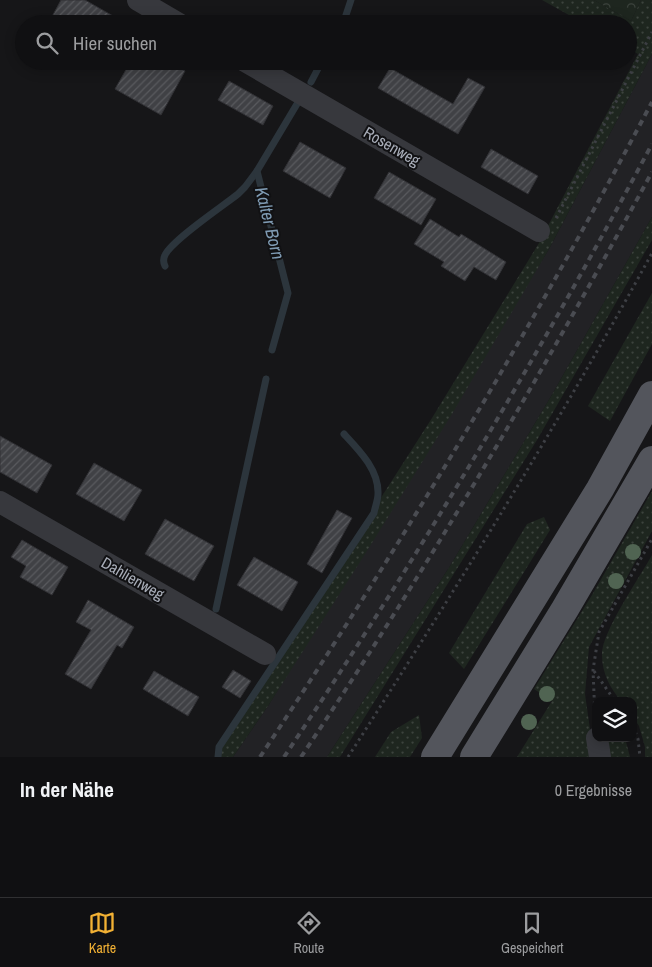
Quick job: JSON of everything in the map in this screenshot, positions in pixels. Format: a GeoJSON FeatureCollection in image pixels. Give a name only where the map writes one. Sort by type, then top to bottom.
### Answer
{"type":"FeatureCollection","features":[{"type":"Feature","properties":{"kind":"main road"},"geometry":{"type":"LineString","coordinates":[[435,757],[600,489],[652,395]]}},
{"type":"Feature","properties":{"kind":"main road"},"geometry":{"type":"LineString","coordinates":[[474,757],[565,609],[652,460]]}},
{"type":"Feature","properties":{"kind":"street"},"geometry":{"type":"LineString","coordinates":[[138,0],[164,15]]}},
{"type":"Feature","properties":{"kind":"street","name":"Rosenweg"},"geometry":{"type":"LineString","coordinates":[[260,70],[539,231]]}},
{"type":"Feature","properties":{"kind":"street","name":"Dahlienweg"},"geometry":{"type":"LineString","coordinates":[[0,502],[265,654]]}},
{"type":"Feature","properties":{"kind":"street"},"geometry":{"type":"LineString","coordinates":[[598,742],[600,757]]}},
{"type":"Feature","properties":{"kind":"path"},"geometry":{"type":"LineString","coordinates":[[637,61],[652,32]]}},
{"type":"Feature","properties":{"kind":"path"},"geometry":{"type":"LineString","coordinates":[[539,231],[548,233],[632,70]]}},
{"type":"Feature","properties":{"kind":"path"},"geometry":{"type":"LineString","coordinates":[[348,757],[497,522],[628,298],[652,253]]}},
{"type":"Feature","properties":{"kind":"path"},"geometry":{"type":"LineString","coordinates":[[594,697],[593,670],[600,632],[652,539]]}},
{"type":"Feature","properties":{"kind":"path"},"geometry":{"type":"LineString","coordinates":[[593,670],[612,697]]}},
{"type":"Feature","properties":{"kind":"path"},"geometry":{"type":"LineString","coordinates":[[637,736],[640,757]]}},
{"type":"Feature","properties":{"kind":"shaded area"},"geometry":{"type":"Polygon","coordinates":[[[652,54],[652,217],[553,393],[450,566],[327,757],[233,757],[268,706],[549,249],[652,54]]]}},
{"type":"Feature","properties":{"kind":"green space"},"geometry":{"type":"Polygon","coordinates":[[[542,0],[594,0],[620,15],[569,15],[542,0]]]}},
{"type":"Feature","properties":{"kind":"green space"},"geometry":{"type":"Polygon","coordinates":[[[594,0],[641,0],[634,15],[620,15],[594,0]]]}},
{"type":"Feature","properties":{"kind":"green space"},"geometry":{"type":"Polygon","coordinates":[[[641,0],[652,0],[652,54],[549,249],[452,414],[268,706],[233,757],[215,757],[432,418],[539,243],[630,70],[637,70],[637,15],[634,15],[641,0]]]}},
{"type":"Feature","properties":{"kind":"green space"},"geometry":{"type":"Polygon","coordinates":[[[652,217],[652,240],[537,440],[340,757],[327,757],[450,566],[553,393],[652,217]]]}},
{"type":"Feature","properties":{"kind":"green space"},"geometry":{"type":"Polygon","coordinates":[[[652,293],[652,344],[610,421],[588,406],[652,293]]]}},
{"type":"Feature","properties":{"kind":"green space"},"geometry":{"type":"Polygon","coordinates":[[[652,491],[652,531],[589,647],[585,694],[594,757],[517,757],[552,701],[534,689],[592,595],[652,491]]]}},
{"type":"Feature","properties":{"kind":"green space"},"geometry":{"type":"Polygon","coordinates":[[[544,517],[550,530],[464,669],[449,653],[527,524],[544,517]]]}},
{"type":"Feature","properties":{"kind":"green space"},"geometry":{"type":"Polygon","coordinates":[[[652,555],[652,757],[645,757],[645,747],[637,723],[637,697],[618,697],[607,680],[602,662],[603,645],[622,605],[652,555]]]}},
{"type":"Feature","properties":{"kind":"green space"},"geometry":{"type":"Polygon","coordinates":[[[419,715],[422,738],[410,757],[375,757],[391,732],[419,715]]]}},
{"type":"Feature","properties":{"kind":"green space"},"geometry":{"type":"Polygon","coordinates":[[[605,742],[626,742],[630,757],[607,757],[605,742]]]}},
{"type":"Feature","properties":{"kind":"building"},"geometry":{"type":"Polygon","coordinates":[[[61,0],[85,0],[111,15],[53,15],[61,0]]]}},
{"type":"Feature","properties":{"kind":"building"},"geometry":{"type":"Polygon","coordinates":[[[126,70],[185,71],[161,115],[115,89],[126,70]]]}},
{"type":"Feature","properties":{"kind":"building"},"geometry":{"type":"Polygon","coordinates":[[[389,70],[394,70],[453,104],[468,78],[485,87],[458,134],[378,88],[389,70]]]}},
{"type":"Feature","properties":{"kind":"building"},"geometry":{"type":"Polygon","coordinates":[[[229,81],[273,106],[263,125],[218,100],[229,81]]]}},
{"type":"Feature","properties":{"kind":"building"},"geometry":{"type":"Polygon","coordinates":[[[300,142],[346,168],[330,198],[283,171],[300,142]]]}},
{"type":"Feature","properties":{"kind":"building"},"geometry":{"type":"Polygon","coordinates":[[[491,149],[538,176],[528,194],[481,167],[491,149]]]}},
{"type":"Feature","properties":{"kind":"building"},"geometry":{"type":"Polygon","coordinates":[[[389,172],[436,199],[421,225],[374,198],[389,172]]]}},
{"type":"Feature","properties":{"kind":"building"},"geometry":{"type":"Polygon","coordinates":[[[430,219],[459,237],[461,234],[506,262],[496,280],[474,267],[465,281],[441,266],[444,262],[414,244],[430,219]]]}},
{"type":"Feature","properties":{"kind":"building"},"geometry":{"type":"Polygon","coordinates":[[[0,436],[52,465],[37,493],[0,472],[0,436]]]}},
{"type":"Feature","properties":{"kind":"building"},"geometry":{"type":"Polygon","coordinates":[[[94,463],[142,490],[124,521],[76,494],[94,463]]]}},
{"type":"Feature","properties":{"kind":"building"},"geometry":{"type":"Polygon","coordinates":[[[337,510],[352,518],[322,573],[307,564],[337,510]]]}},
{"type":"Feature","properties":{"kind":"building"},"geometry":{"type":"Polygon","coordinates":[[[165,519],[214,546],[194,581],[145,554],[165,519]]]}},
{"type":"Feature","properties":{"kind":"building"},"geometry":{"type":"Polygon","coordinates":[[[22,540],[68,567],[52,595],[20,577],[26,566],[11,557],[22,540]]]}},
{"type":"Feature","properties":{"kind":"building"},"geometry":{"type":"Polygon","coordinates":[[[254,557],[298,582],[282,611],[237,585],[254,557]]]}},
{"type":"Feature","properties":{"kind":"building"},"geometry":{"type":"Polygon","coordinates":[[[88,600],[134,627],[122,648],[117,645],[91,689],[65,674],[91,630],[76,622],[88,600]]]}},
{"type":"Feature","properties":{"kind":"building"},"geometry":{"type":"Polygon","coordinates":[[[233,670],[251,681],[240,698],[222,687],[233,670]]]}},
{"type":"Feature","properties":{"kind":"building"},"geometry":{"type":"Polygon","coordinates":[[[154,671],[199,697],[188,716],[143,689],[154,671]]]}},
{"type":"Feature","properties":{"kind":"waterway","name":"Kalter Born"},"geometry":{"type":"LineString","coordinates":[[346,15],[351,0]]}},
{"type":"Feature","properties":{"kind":"waterway","name":"Kalter Born"},"geometry":{"type":"LineString","coordinates":[[311,82],[317,70]]}},
{"type":"Feature","properties":{"kind":"waterway","name":"Kalter Born"},"geometry":{"type":"LineString","coordinates":[[272,350],[288,293],[257,171],[297,104]]}},
{"type":"Feature","properties":{"kind":"waterway"},"geometry":{"type":"LineString","coordinates":[[165,266],[165,255],[177,241],[238,194],[257,171]]}},
{"type":"Feature","properties":{"kind":"waterway","name":"Kalter Born"},"geometry":{"type":"LineString","coordinates":[[216,609],[266,379]]}},
{"type":"Feature","properties":{"kind":"waterway"},"geometry":{"type":"LineString","coordinates":[[218,757],[219,747],[374,513],[378,494],[372,469],[344,434]]}},
{"type":"Feature","properties":{"kind":"railway"},"geometry":{"type":"LineString","coordinates":[[260,757],[415,516],[513,352],[652,102]]}},
{"type":"Feature","properties":{"kind":"railway"},"geometry":{"type":"LineString","coordinates":[[284,757],[382,607],[476,455],[566,301],[652,144]]}},
{"type":"Feature","properties":{"kind":"railway"},"geometry":{"type":"LineString","coordinates":[[301,757],[394,614],[483,469],[527,395],[652,172]]}}]}
